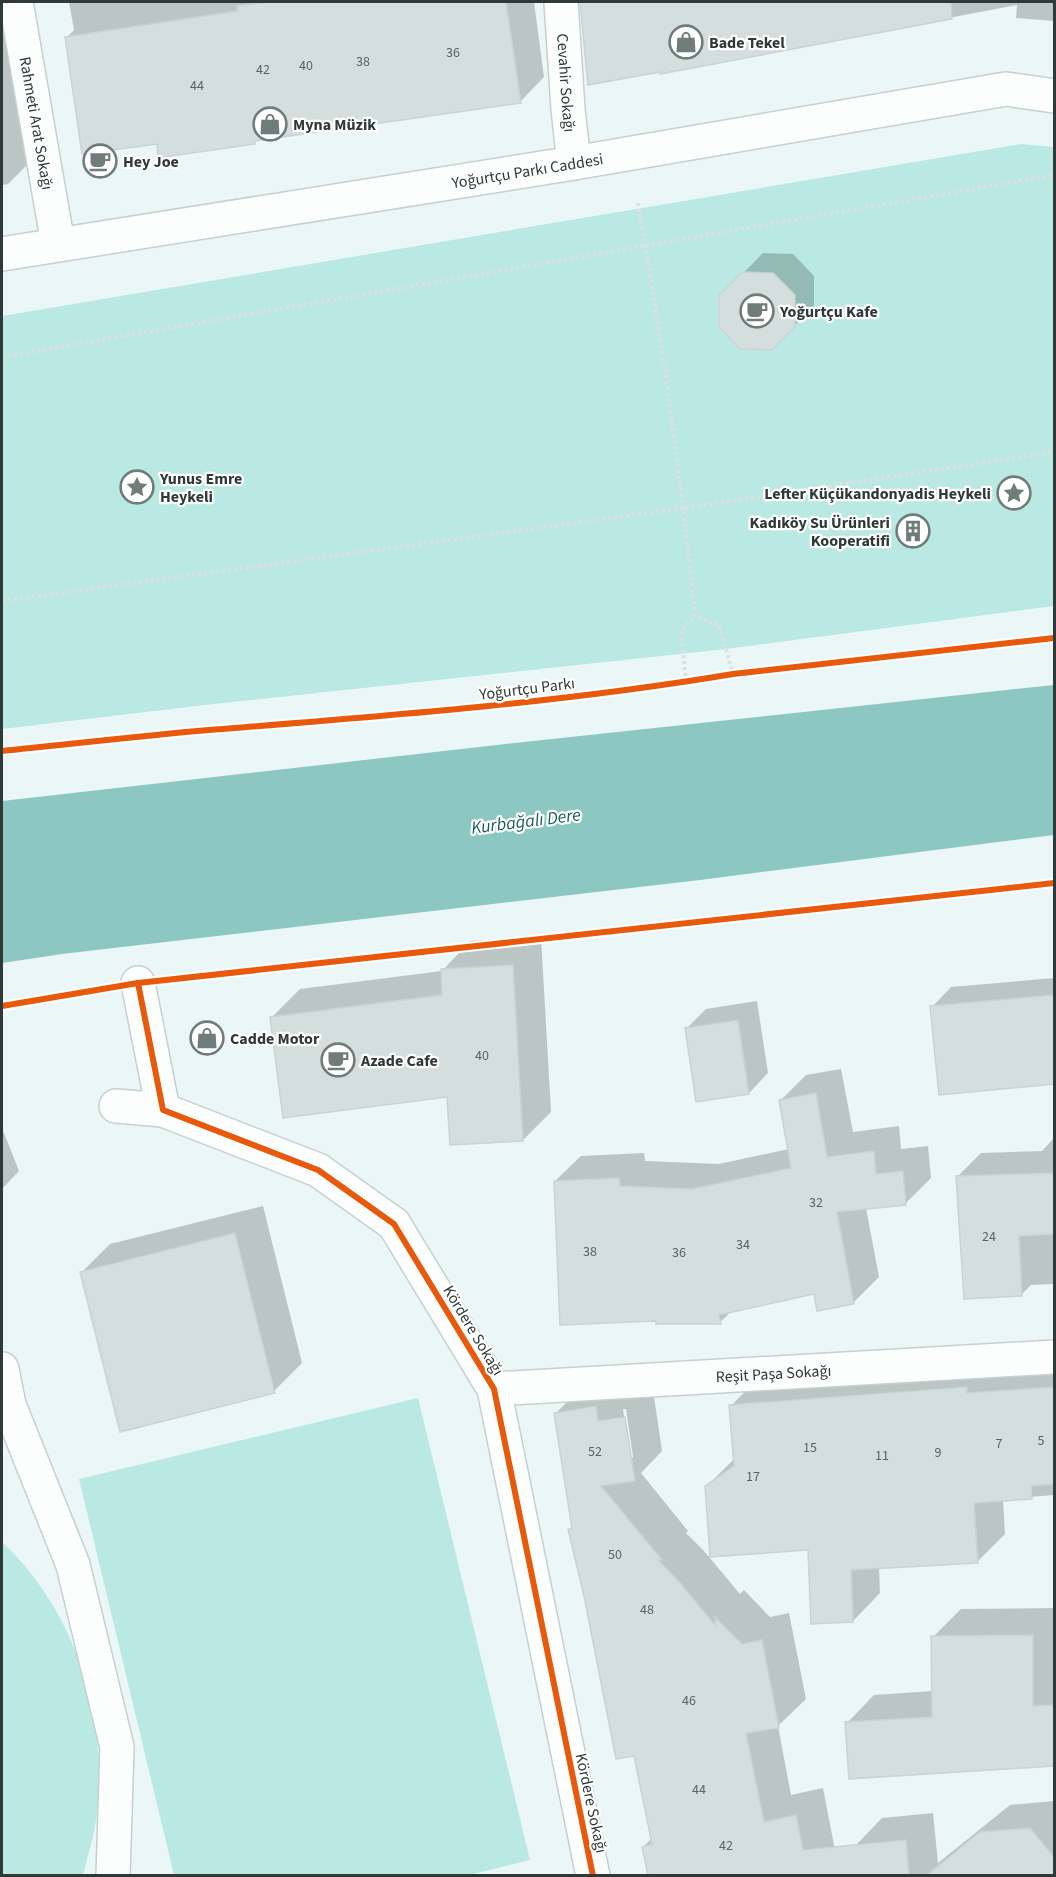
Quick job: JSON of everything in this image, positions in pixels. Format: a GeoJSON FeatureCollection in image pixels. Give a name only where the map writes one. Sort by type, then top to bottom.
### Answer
{"type":"FeatureCollection","features":[{"type":"Feature","properties":{"kind":"street","name":"Rahmeti Arat Sokağı"},"geometry":{"type":"LineString","coordinates":[[16,2],[57,244]]}},
{"type":"Feature","properties":{"kind":"street","name":"Cevahir Sokağı"},"geometry":{"type":"LineString","coordinates":[[561,2],[574,163]]}},
{"type":"Feature","properties":{"kind":"street","name":"Yoğurtçu Parkı Caddesi"},"geometry":{"type":"LineString","coordinates":[[2,254],[574,163],[1006,89],[1054,96]]}},
{"type":"Feature","properties":{"kind":"street"},"geometry":{"type":"LineString","coordinates":[[138,983],[163,1110]]}},
{"type":"Feature","properties":{"kind":"street","name":"Kördere Sokağı"},"geometry":{"type":"LineString","coordinates":[[116,1106],[163,1110],[318,1170],[394,1224],[494,1389],[593,1875]]}},
{"type":"Feature","properties":{"kind":"street","name":"Reşit Paşa Sokağı"},"geometry":{"type":"LineString","coordinates":[[494,1389],[1054,1358]]}},
{"type":"Feature","properties":{"kind":"street"},"geometry":{"type":"LineString","coordinates":[[2,1369],[9,1405],[73,1565],[117,1747],[113,1875]]}},
{"type":"Feature","properties":{"kind":"path"},"geometry":{"type":"LineString","coordinates":[[2,357],[1054,175]]}},
{"type":"Feature","properties":{"kind":"path"},"geometry":{"type":"LineString","coordinates":[[638,203],[684,508],[695,615],[681,630],[686,682]]}},
{"type":"Feature","properties":{"kind":"path"},"geometry":{"type":"LineString","coordinates":[[2,601],[684,508],[1054,452]]}},
{"type":"Feature","properties":{"kind":"path"},"geometry":{"type":"LineString","coordinates":[[695,615],[719,625],[733,674]]}},
{"type":"Feature","properties":{"kind":"path"},"geometry":{"type":"LineString","coordinates":[[721,676],[745,673]]}},
{"type":"Feature","properties":{"kind":"path"},"geometry":{"type":"LineString","coordinates":[[674,683],[698,680]]}},
{"type":"Feature","properties":{"kind":"shaded area"},"geometry":{"type":"Polygon","coordinates":[[[1021,144],[1054,147],[1054,606],[726,649],[2,729],[2,316],[1021,144]]]}},
{"type":"Feature","properties":{"kind":"shaded area"},"geometry":{"type":"Polygon","coordinates":[[[418,1398],[530,1860],[465,1876],[174,1875],[79,1479],[418,1398]]]}},
{"type":"Feature","properties":{"kind":"shaded area"},"geometry":{"type":"Polygon","coordinates":[[[2,1542],[27,1568],[48,1597],[66,1629],[80,1662],[90,1697],[97,1733],[98,1804],[83,1875],[2,1875],[2,1542]]]}},
{"type":"Feature","properties":{"kind":"water","name":"Kurbağalı Dere"},"geometry":{"type":"Polygon","coordinates":[[[1054,685],[1054,835],[700,880],[62,954],[2,963],[2,801],[1054,685]]]}},
{"type":"Feature","properties":{"kind":"building"},"geometry":{"type":"Polygon","coordinates":[[[268,2],[506,2],[521,103],[254,141],[255,144],[158,158],[157,144],[82,154],[65,37],[237,11],[237,6],[268,2]]]}},
{"type":"Feature","properties":{"kind":"building"},"geometry":{"type":"Polygon","coordinates":[[[580,2],[951,2],[952,19],[660,74],[660,72],[588,85],[580,2]]]}},
{"type":"Feature","properties":{"kind":"building","name":"Yoğurtçu Kafe"},"geometry":{"type":"Polygon","coordinates":[[[742,272],[773,273],[795,295],[795,327],[772,350],[740,349],[719,327],[719,295],[742,272]]]}},
{"type":"Feature","properties":{"kind":"building"},"geometry":{"type":"Polygon","coordinates":[[[513,965],[523,1141],[450,1145],[447,1097],[283,1118],[270,1017],[442,995],[441,969],[513,965]]]}},
{"type":"Feature","properties":{"kind":"building"},"geometry":{"type":"Polygon","coordinates":[[[1054,995],[1054,1084],[939,1095],[930,1006],[1054,995]]]}},
{"type":"Feature","properties":{"kind":"building"},"geometry":{"type":"Polygon","coordinates":[[[738,1020],[749,1094],[696,1102],[685,1028],[738,1020]]]}},
{"type":"Feature","properties":{"kind":"building"},"geometry":{"type":"Polygon","coordinates":[[[816,1093],[827,1157],[874,1151],[876,1174],[903,1171],[906,1205],[837,1212],[854,1304],[817,1311],[814,1294],[719,1315],[721,1324],[656,1324],[656,1321],[560,1325],[554,1181],[619,1178],[620,1186],[692,1189],[791,1168],[779,1100],[816,1093]]]}},
{"type":"Feature","properties":{"kind":"building"},"geometry":{"type":"Polygon","coordinates":[[[1054,1173],[1054,1234],[1019,1236],[1022,1296],[964,1299],[956,1176],[1054,1173]]]}},
{"type":"Feature","properties":{"kind":"building"},"geometry":{"type":"Polygon","coordinates":[[[235,1233],[275,1393],[120,1432],[80,1272],[235,1233]]]}},
{"type":"Feature","properties":{"kind":"building"},"geometry":{"type":"Polygon","coordinates":[[[967,1387],[967,1393],[1054,1387],[1054,1484],[1031,1486],[1032,1499],[974,1503],[978,1563],[851,1570],[853,1622],[811,1624],[808,1550],[710,1557],[705,1486],[734,1466],[729,1405],[967,1387]]]}},
{"type":"Feature","properties":{"kind":"building"},"geometry":{"type":"Polygon","coordinates":[[[596,1406],[598,1421],[625,1417],[635,1481],[601,1486],[662,1560],[658,1560],[716,1626],[715,1617],[742,1644],[762,1640],[779,1728],[746,1733],[764,1822],[796,1815],[803,1850],[906,1840],[909,1875],[648,1875],[642,1847],[652,1844],[634,1756],[616,1759],[584,1596],[568,1529],[572,1529],[554,1413],[596,1406]]]}},
{"type":"Feature","properties":{"kind":"building"},"geometry":{"type":"Polygon","coordinates":[[[1033,1635],[1033,1706],[1054,1705],[1054,1766],[849,1779],[845,1722],[932,1717],[931,1636],[1033,1635]]]}},
{"type":"Feature","properties":{"kind":"building"},"geometry":{"type":"Polygon","coordinates":[[[1030,1828],[1054,1857],[1054,1875],[927,1875],[980,1832],[1030,1828]]]}},
{"type":"Feature","properties":{"kind":"cycle path","name":"Yoğurtçu Parkı"},"geometry":{"type":"LineString","coordinates":[[2,751],[183,732],[537,701],[733,674],[1054,638]]}},
{"type":"Feature","properties":{"kind":"cycle path"},"geometry":{"type":"LineString","coordinates":[[2,1006],[138,983],[1054,883]]}},
{"type":"Feature","properties":{"kind":"cycle path"},"geometry":{"type":"LineString","coordinates":[[138,983],[163,1110],[318,1170],[394,1224],[494,1389],[593,1876]]}},
{"type":"Feature","properties":{"kind":"place","name":"Bade Tekel"},"geometry":{"type":"Point","coordinates":[686,42]}},
{"type":"Feature","properties":{"kind":"place","name":"Myna Müzik"},"geometry":{"type":"Point","coordinates":[270,124]}},
{"type":"Feature","properties":{"kind":"place","name":"Hey Joe"},"geometry":{"type":"Point","coordinates":[100,161]}},
{"type":"Feature","properties":{"kind":"place","name":"Yoğurtçu Kafe"},"geometry":{"type":"Point","coordinates":[757,311]}},
{"type":"Feature","properties":{"kind":"place","name":"Yunus Emre Heykeli"},"geometry":{"type":"Point","coordinates":[137,487]}},
{"type":"Feature","properties":{"kind":"place","name":"Lefter Küçükandonyadis Heykeli"},"geometry":{"type":"Point","coordinates":[1014,493]}},
{"type":"Feature","properties":{"kind":"place","name":"Kadıköy Su Ürünleri Kooperatifi"},"geometry":{"type":"Point","coordinates":[913,531]}},
{"type":"Feature","properties":{"kind":"place","name":"Cadde Motor"},"geometry":{"type":"Point","coordinates":[207,1038]}},
{"type":"Feature","properties":{"kind":"place","name":"Azade Cafe"},"geometry":{"type":"Point","coordinates":[338,1060]}}]}
